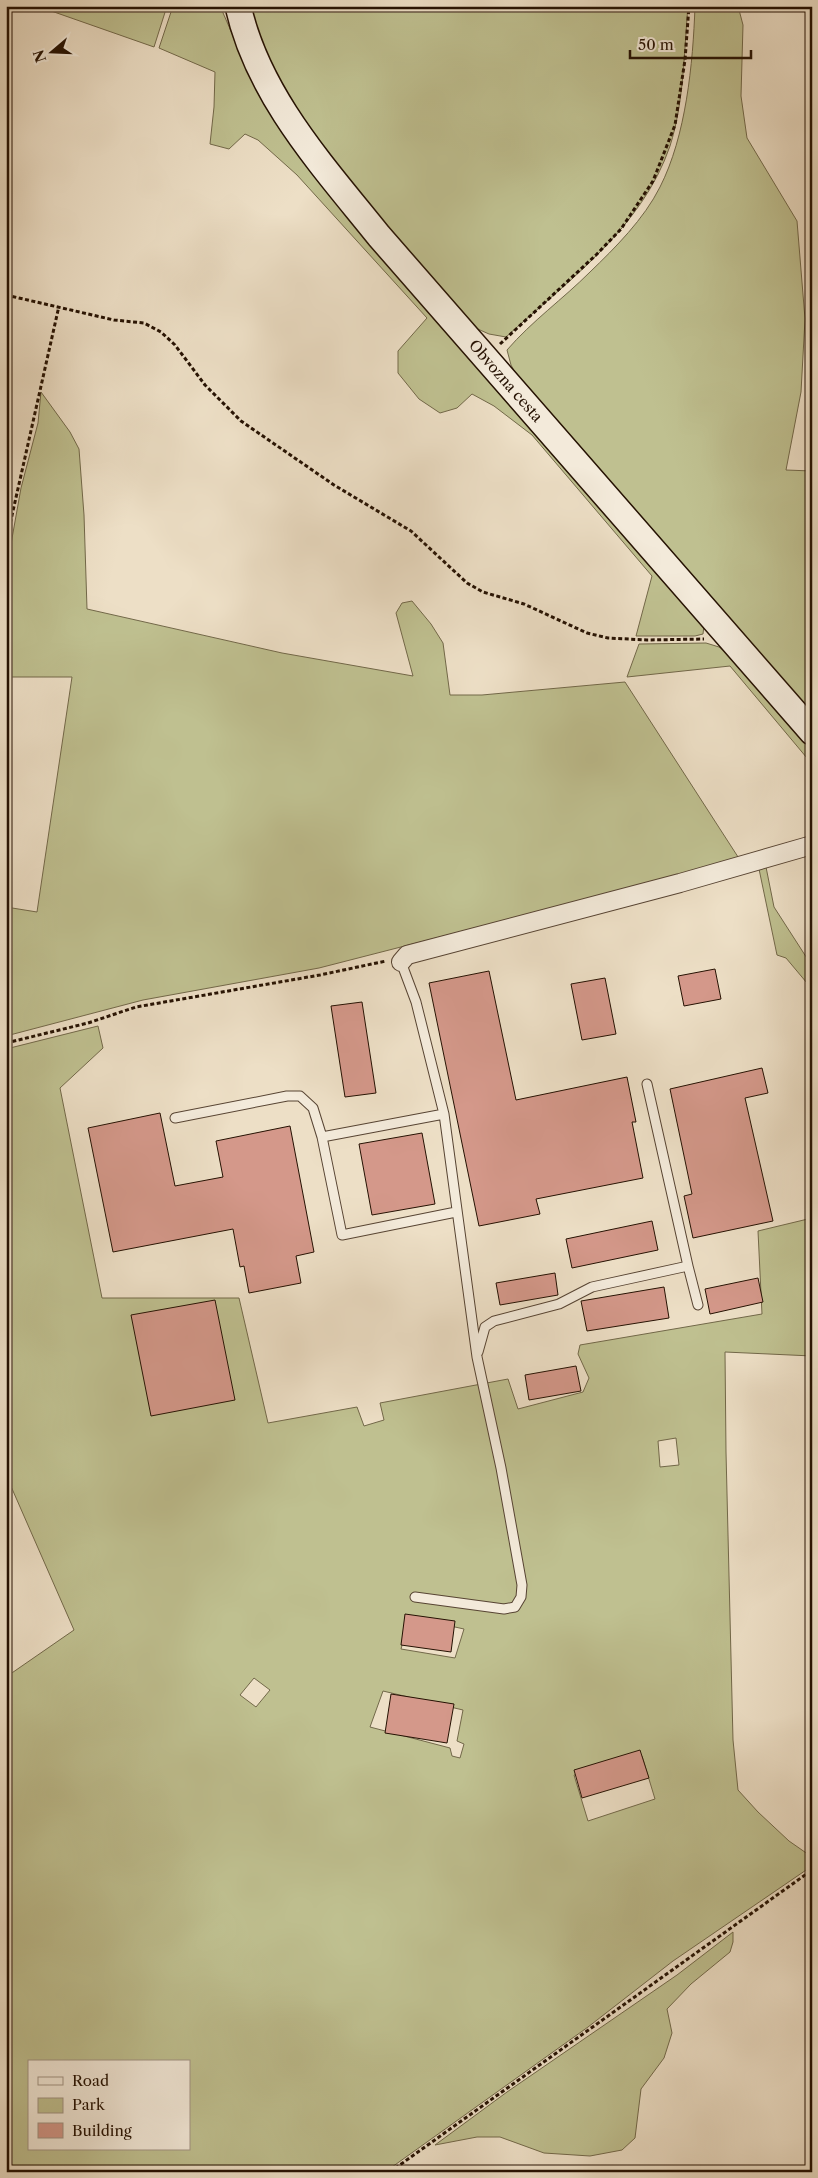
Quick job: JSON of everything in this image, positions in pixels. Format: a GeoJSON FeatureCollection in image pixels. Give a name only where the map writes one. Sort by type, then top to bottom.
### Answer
{"type":"FeatureCollection","features":[{"type":"Feature","properties":{"kind":"street","name":"Obvozna cesta"},"geometry":{"type":"LineString","coordinates":[[238,6],[256,60],[277,101],[295,129],[379,236],[811,731]]}},
{"type":"Feature","properties":{"kind":"street"},"geometry":{"type":"LineString","coordinates":[[402,960],[812,845]]}},
{"type":"Feature","properties":{"kind":"lane"},"geometry":{"type":"LineString","coordinates":[[402,960],[416,1002],[444,1114],[477,1357],[501,1468],[522,1585],[521,1596],[515,1607],[504,1609],[414,1597]]}},
{"type":"Feature","properties":{"kind":"lane"},"geometry":{"type":"LineString","coordinates":[[647,1084],[698,1305]]}},
{"type":"Feature","properties":{"kind":"lane"},"geometry":{"type":"LineString","coordinates":[[175,1118],[287,1096],[300,1096],[313,1108],[322,1137],[342,1235],[456,1212]]}},
{"type":"Feature","properties":{"kind":"lane"},"geometry":{"type":"LineString","coordinates":[[322,1137],[444,1114]]}},
{"type":"Feature","properties":{"kind":"lane"},"geometry":{"type":"LineString","coordinates":[[477,1357],[485,1327],[494,1321],[559,1304],[592,1287],[688,1266]]}},
{"type":"Feature","properties":{"kind":"path"},"geometry":{"type":"LineString","coordinates":[[487,360],[502,341],[597,254],[621,229],[653,182],[676,125],[685,60],[689,6]]}},
{"type":"Feature","properties":{"kind":"path"},"geometry":{"type":"LineString","coordinates":[[6,295],[114,320],[144,323],[160,332],[175,346],[205,385],[241,420],[334,485],[411,531],[467,583],[483,592],[524,604],[587,633],[608,638],[647,640],[730,638]]}},
{"type":"Feature","properties":{"kind":"path"},"geometry":{"type":"LineString","coordinates":[[6,542],[59,306]]}},
{"type":"Feature","properties":{"kind":"path"},"geometry":{"type":"LineString","coordinates":[[6,1043],[88,1023],[136,1007],[402,960]]}},
{"type":"Feature","properties":{"kind":"path"},"geometry":{"type":"LineString","coordinates":[[390,2172],[812,1870]]}},
{"type":"Feature","properties":{"kind":"green space"},"geometry":{"type":"Polygon","coordinates":[[[37,6],[167,6],[154,47],[37,6]]]}},
{"type":"Feature","properties":{"kind":"green space"},"geometry":{"type":"Polygon","coordinates":[[[173,6],[220,6],[234,38],[270,106],[704,625],[703,634],[695,636],[636,636],[652,576],[532,435],[494,406],[472,394],[457,408],[440,413],[419,399],[398,373],[398,351],[427,318],[297,175],[258,140],[245,134],[229,149],[210,144],[215,72],[159,48],[173,6]]]}},
{"type":"Feature","properties":{"kind":"green space"},"geometry":{"type":"Polygon","coordinates":[[[247,6],[688,6],[681,94],[670,146],[657,175],[641,203],[601,251],[578,274],[506,337],[489,334],[471,326],[327,155],[272,70],[247,6]]]}},
{"type":"Feature","properties":{"kind":"green space"},"geometry":{"type":"Polygon","coordinates":[[[695,6],[738,6],[743,25],[741,96],[747,138],[797,221],[805,319],[801,392],[786,470],[812,471],[812,715],[523,387],[511,365],[507,350],[619,243],[646,210],[660,187],[669,167],[682,123],[690,75],[695,6]]]}},
{"type":"Feature","properties":{"kind":"green space"},"geometry":{"type":"Polygon","coordinates":[[[41,392],[70,432],[79,449],[84,515],[87,609],[282,653],[413,676],[396,613],[402,603],[412,601],[431,624],[443,643],[450,695],[482,695],[625,682],[740,860],[319,968],[143,1000],[6,1036],[6,907],[37,912],[72,677],[6,677],[6,572],[21,488],[38,423],[41,392]]]}},
{"type":"Feature","properties":{"kind":"green space"},"geometry":{"type":"Polygon","coordinates":[[[706,643],[719,647],[737,660],[812,750],[812,764],[730,666],[627,677],[639,644],[706,643]]]}},
{"type":"Feature","properties":{"kind":"green space"},"geometry":{"type":"Polygon","coordinates":[[[766,867],[774,907],[812,966],[812,989],[786,958],[777,955],[759,869],[766,867]]]}},
{"type":"Feature","properties":{"kind":"green space"},"geometry":{"type":"Polygon","coordinates":[[[98,1026],[103,1048],[60,1088],[102,1298],[239,1298],[268,1423],[357,1407],[364,1426],[384,1420],[380,1403],[508,1379],[518,1409],[583,1392],[589,1378],[578,1354],[580,1345],[762,1314],[758,1231],[812,1218],[812,1356],[725,1352],[733,1740],[738,1790],[789,1841],[812,1857],[812,1866],[673,1961],[588,2027],[385,2172],[6,2172],[6,1677],[74,1630],[6,1475],[6,1049],[98,1026]],[[676,1438],[658,1441],[660,1467],[679,1465],[676,1438]],[[410,1617],[401,1649],[455,1658],[464,1629],[410,1617]],[[254,1678],[240,1695],[256,1707],[270,1690],[254,1678]],[[383,1691],[370,1727],[450,1748],[452,1756],[460,1758],[464,1744],[457,1741],[463,1710],[383,1691]],[[642,1756],[574,1775],[588,1821],[655,1799],[642,1756]]]}},
{"type":"Feature","properties":{"kind":"green space"},"geometry":{"type":"Polygon","coordinates":[[[733,1932],[730,1952],[691,1984],[667,2009],[672,2033],[664,2058],[641,2089],[635,2138],[622,2150],[590,2156],[544,2153],[500,2137],[477,2137],[435,2145],[507,2092],[677,1975],[733,1932]]]}},
{"type":"Feature","properties":{"kind":"building"},"geometry":{"type":"Polygon","coordinates":[[[715,969],[721,999],[684,1006],[678,976],[715,969]]]}},
{"type":"Feature","properties":{"kind":"building"},"geometry":{"type":"Polygon","coordinates":[[[489,971],[516,1100],[627,1077],[636,1122],[632,1122],[643,1178],[536,1199],[540,1214],[479,1226],[429,983],[489,971]]]}},
{"type":"Feature","properties":{"kind":"building"},"geometry":{"type":"Polygon","coordinates":[[[605,978],[616,1034],[582,1040],[571,984],[605,978]]]}},
{"type":"Feature","properties":{"kind":"building"},"geometry":{"type":"Polygon","coordinates":[[[362,1002],[376,1093],[345,1097],[331,1006],[362,1002]]]}},
{"type":"Feature","properties":{"kind":"building"},"geometry":{"type":"Polygon","coordinates":[[[762,1068],[768,1093],[745,1098],[773,1221],[693,1238],[684,1196],[692,1194],[670,1089],[762,1068]]]}},
{"type":"Feature","properties":{"kind":"building"},"geometry":{"type":"Polygon","coordinates":[[[160,1113],[175,1186],[223,1177],[216,1141],[290,1126],[314,1252],[296,1256],[301,1283],[249,1293],[244,1266],[240,1267],[233,1229],[113,1252],[88,1128],[160,1113]]]}},
{"type":"Feature","properties":{"kind":"building"},"geometry":{"type":"Polygon","coordinates":[[[422,1133],[435,1204],[372,1215],[359,1144],[422,1133]]]}},
{"type":"Feature","properties":{"kind":"building"},"geometry":{"type":"Polygon","coordinates":[[[652,1221],[658,1250],[572,1268],[566,1239],[652,1221]]]}},
{"type":"Feature","properties":{"kind":"building"},"geometry":{"type":"Polygon","coordinates":[[[555,1273],[558,1295],[500,1305],[496,1283],[555,1273]]]}},
{"type":"Feature","properties":{"kind":"building"},"geometry":{"type":"Polygon","coordinates":[[[758,1278],[763,1302],[710,1314],[705,1289],[758,1278]]]}},
{"type":"Feature","properties":{"kind":"building"},"geometry":{"type":"Polygon","coordinates":[[[664,1287],[669,1318],[587,1331],[581,1301],[664,1287]]]}},
{"type":"Feature","properties":{"kind":"building"},"geometry":{"type":"Polygon","coordinates":[[[215,1300],[235,1400],[151,1416],[131,1315],[215,1300]]]}},
{"type":"Feature","properties":{"kind":"building"},"geometry":{"type":"Polygon","coordinates":[[[576,1366],[581,1391],[529,1400],[525,1375],[576,1366]]]}},
{"type":"Feature","properties":{"kind":"building"},"geometry":{"type":"Polygon","coordinates":[[[405,1614],[455,1621],[451,1652],[401,1645],[405,1614]]]}},
{"type":"Feature","properties":{"kind":"building"},"geometry":{"type":"Polygon","coordinates":[[[391,1694],[454,1704],[447,1743],[385,1733],[391,1694]]]}},
{"type":"Feature","properties":{"kind":"building"},"geometry":{"type":"Polygon","coordinates":[[[640,1750],[649,1778],[582,1798],[574,1770],[640,1750]]]}}]}
